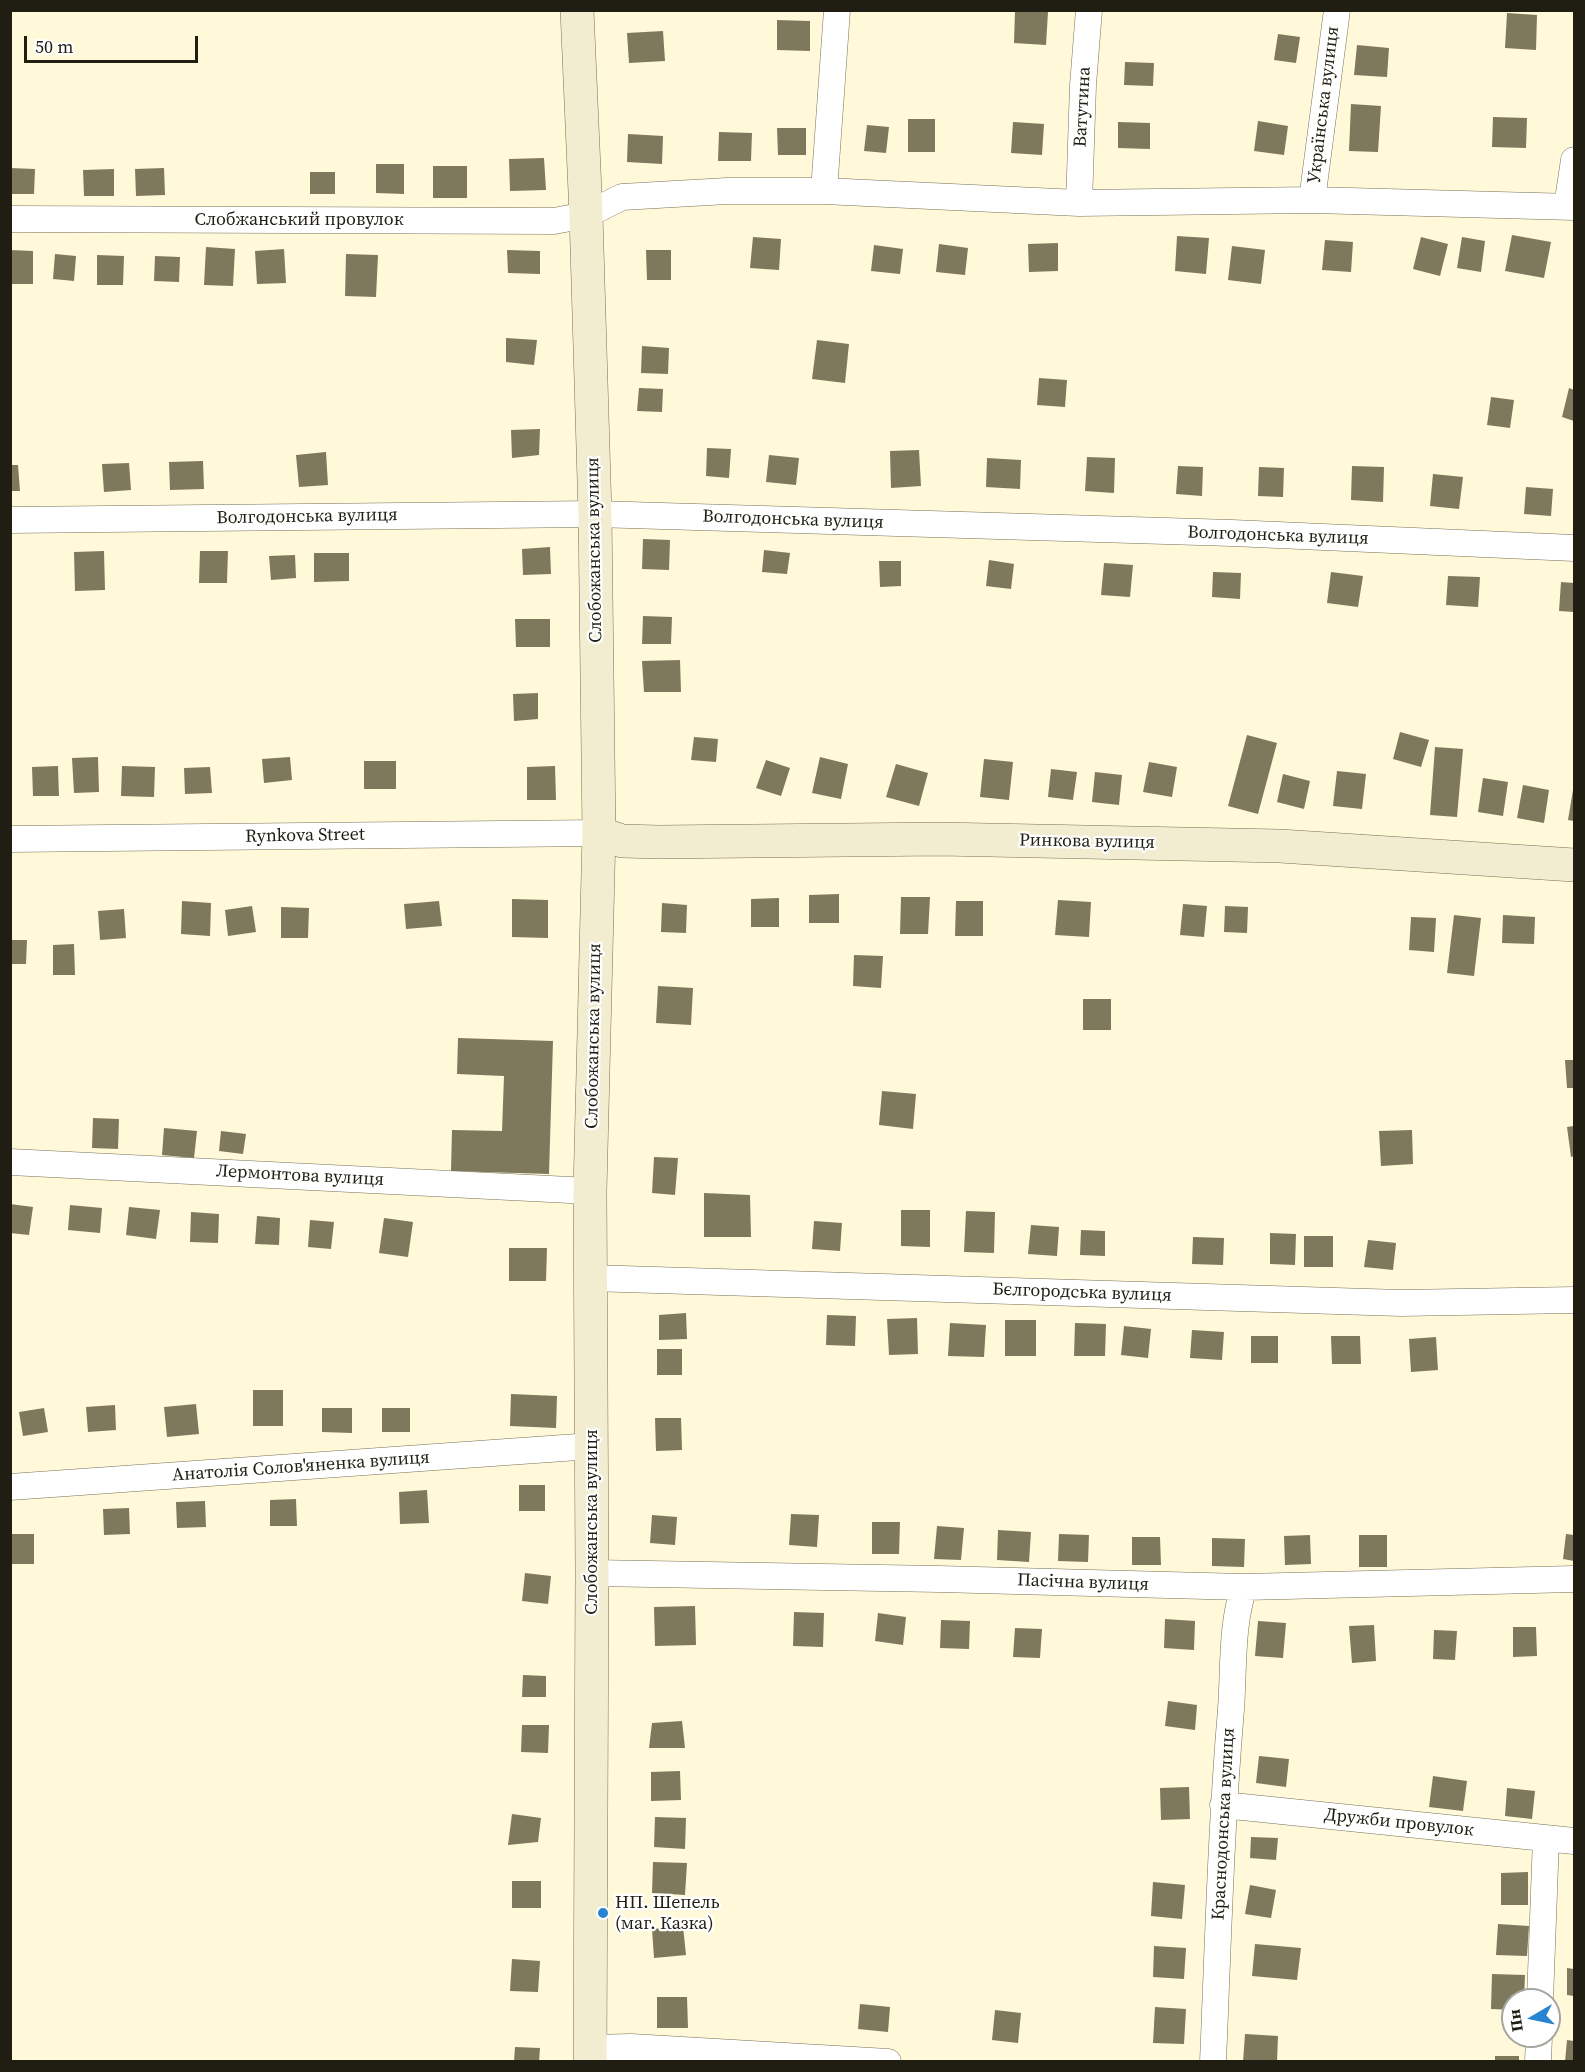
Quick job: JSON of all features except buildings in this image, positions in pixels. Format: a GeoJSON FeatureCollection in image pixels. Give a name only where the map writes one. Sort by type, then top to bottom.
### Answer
{"type":"FeatureCollection","features":[{"type":"Feature","properties":{"kind":"main road","name":"Слобожанська вулиця"},"geometry":{"type":"LineString","coordinates":[[577,10],[595,514],[599,833],[590,1191],[592,1446],[590,2054]]}},
{"type":"Feature","properties":{"kind":"main road","name":"Ринкова вулиця"},"geometry":{"type":"LineString","coordinates":[[599,833],[622,841],[659,842],[940,839],[1280,846],[1575,865]]}},
{"type":"Feature","properties":{"kind":"street"},"geometry":{"type":"LineString","coordinates":[[824,191],[837,10]]}},
{"type":"Feature","properties":{"kind":"street","name":"Ватутина"},"geometry":{"type":"LineString","coordinates":[[1079,203],[1083,85],[1089,10]]}},
{"type":"Feature","properties":{"kind":"street","name":"Українська вулиця"},"geometry":{"type":"LineString","coordinates":[[1312,200],[1337,10]]}},
{"type":"Feature","properties":{"kind":"street"},"geometry":{"type":"LineString","coordinates":[[1571,207],[1575,160]]}},
{"type":"Feature","properties":{"kind":"street","name":"Слобжанський провулок"},"geometry":{"type":"LineString","coordinates":[[10,219],[554,221],[586,215],[622,197],[727,191],[824,191],[1079,203],[1312,200],[1571,207]]}},
{"type":"Feature","properties":{"kind":"street","name":"Волгодонська вулиця"},"geometry":{"type":"LineString","coordinates":[[10,520],[595,514],[1232,533],[1575,548]]}},
{"type":"Feature","properties":{"kind":"street","name":"Rynkova Street"},"geometry":{"type":"LineString","coordinates":[[10,839],[599,833]]}},
{"type":"Feature","properties":{"kind":"street","name":"Лермонтова вулиця"},"geometry":{"type":"LineString","coordinates":[[10,1162],[590,1191]]}},
{"type":"Feature","properties":{"kind":"street","name":"Бєлгородська вулиця"},"geometry":{"type":"LineString","coordinates":[[590,1278],[1401,1303],[1575,1300]]}},
{"type":"Feature","properties":{"kind":"street","name":"Анатолія Солов'яненка вулиця"},"geometry":{"type":"LineString","coordinates":[[17,1490],[592,1446]]}},
{"type":"Feature","properties":{"kind":"street","name":"Пасічна вулиця"},"geometry":{"type":"LineString","coordinates":[[592,1573],[1244,1587],[1575,1579]]}},
{"type":"Feature","properties":{"kind":"street","name":"Краснодонська вулиця"},"geometry":{"type":"LineString","coordinates":[[1213,2061],[1223,1805],[1235,1623],[1244,1587]]}},
{"type":"Feature","properties":{"kind":"street","name":"Дружби провулок"},"geometry":{"type":"LineString","coordinates":[[1223,1805],[1575,1840]]}},
{"type":"Feature","properties":{"kind":"street"},"geometry":{"type":"LineString","coordinates":[[1540,1988],[1546,1838]]}},
{"type":"Feature","properties":{"kind":"street"},"geometry":{"type":"LineString","coordinates":[[590,2054],[664,2048],[888,2061]]}},
{"type":"Feature","properties":{"kind":"place","name":"НП. Шепель (маг. Казка)"},"geometry":{"type":"Point","coordinates":[603,1913]}}]}
